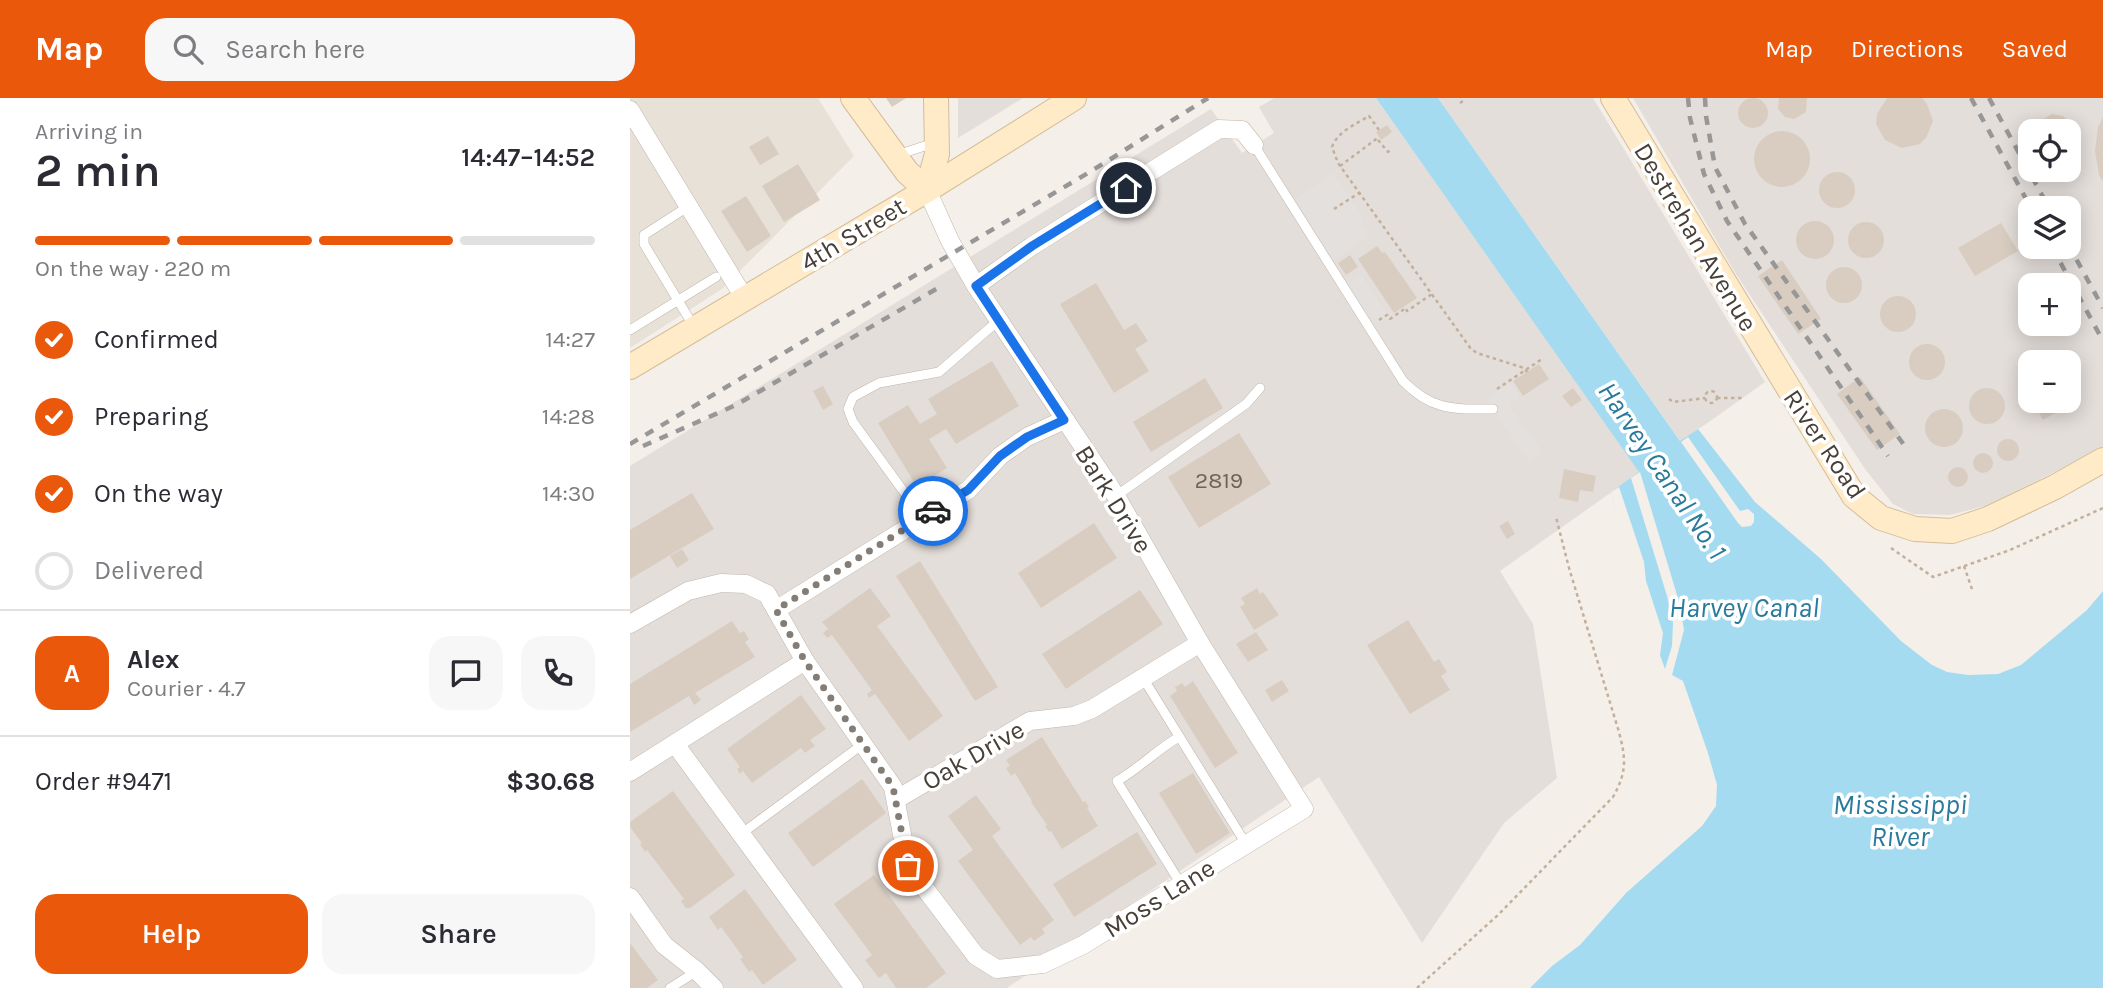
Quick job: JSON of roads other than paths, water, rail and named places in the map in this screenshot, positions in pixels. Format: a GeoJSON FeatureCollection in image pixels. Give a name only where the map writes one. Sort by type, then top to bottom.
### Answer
{"type":"FeatureCollection","features":[{"type":"Feature","properties":{"kind":"main road"},"geometry":{"type":"LineString","coordinates":[[853,98],[907,172],[927,190],[937,154],[936,98]]}},
{"type":"Feature","properties":{"kind":"main road","name":"4th Street"},"geometry":{"type":"LineString","coordinates":[[630,367],[927,190],[1074,98]]}},
{"type":"Feature","properties":{"kind":"main road","name":"Destrehan Avenue"},"geometry":{"type":"LineString","coordinates":[[1613,98],[1780,377]]}},
{"type":"Feature","properties":{"kind":"main road","name":"River Road"},"geometry":{"type":"LineString","coordinates":[[1780,377],[1854,496],[1881,518],[1916,529],[1952,531],[1988,519],[2056,487],[2103,460]]}},
{"type":"Feature","properties":{"kind":"street"},"geometry":{"type":"LineString","coordinates":[[630,110],[745,299]]}},
{"type":"Feature","properties":{"kind":"street"},"geometry":{"type":"LineString","coordinates":[[976,286],[1032,246],[1219,130],[1242,130],[1254,145]]}},
{"type":"Feature","properties":{"kind":"street","name":"Bark Drive"},"geometry":{"type":"LineString","coordinates":[[927,190],[950,241],[976,286],[1115,496],[1200,643],[1304,809]]}},
{"type":"Feature","properties":{"kind":"street"},"geometry":{"type":"LineString","coordinates":[[776,610],[968,490],[1000,456],[1027,437],[1064,420]]}},
{"type":"Feature","properties":{"kind":"street"},"geometry":{"type":"LineString","coordinates":[[630,624],[688,591],[721,583],[746,584],[767,594],[805,661],[893,787],[897,799]]}},
{"type":"Feature","properties":{"kind":"street","name":"Oak Drive"},"geometry":{"type":"LineString","coordinates":[[897,799],[1030,721],[1074,716],[1092,709],[1200,643]]}},
{"type":"Feature","properties":{"kind":"street"},"geometry":{"type":"LineString","coordinates":[[630,772],[805,661]]}},
{"type":"Feature","properties":{"kind":"street"},"geometry":{"type":"LineString","coordinates":[[675,744],[854,988]]}},
{"type":"Feature","properties":{"kind":"street","name":"Moss Lane"},"geometry":{"type":"LineString","coordinates":[[897,799],[908,866],[975,956],[997,969],[1042,964],[1083,944],[1304,809]]}},
{"type":"Feature","properties":{"kind":"street"},"geometry":{"type":"LineString","coordinates":[[630,897],[664,945],[698,971],[714,988]]}},
{"type":"Feature","properties":{"kind":"lane"},"geometry":{"type":"LineString","coordinates":[[895,156],[936,142]]}},
{"type":"Feature","properties":{"kind":"lane"},"geometry":{"type":"LineString","coordinates":[[1254,145],[1403,381],[1417,395],[1435,405],[1454,409],[1493,409]]}},
{"type":"Feature","properties":{"kind":"lane"},"geometry":{"type":"LineString","coordinates":[[689,206],[644,235],[644,244],[695,329]]}},
{"type":"Feature","properties":{"kind":"lane"},"geometry":{"type":"LineString","coordinates":[[630,330],[716,277]]}},
{"type":"Feature","properties":{"kind":"lane"},"geometry":{"type":"LineString","coordinates":[[923,518],[853,422],[848,409],[853,397],[879,383],[939,372],[999,320]]}},
{"type":"Feature","properties":{"kind":"lane"},"geometry":{"type":"LineString","coordinates":[[1115,496],[1246,404],[1260,388]]}},
{"type":"Feature","properties":{"kind":"lane"},"geometry":{"type":"LineString","coordinates":[[1143,678],[1246,844]]}},
{"type":"Feature","properties":{"kind":"lane"},"geometry":{"type":"LineString","coordinates":[[1179,737],[1155,750],[1143,764],[1117,781],[1181,884]]}},
{"type":"Feature","properties":{"kind":"lane"},"geometry":{"type":"LineString","coordinates":[[741,834],[863,744]]}},
{"type":"Feature","properties":{"kind":"lane"},"geometry":{"type":"LineString","coordinates":[[670,988],[698,971]]}},
{"type":"Feature","properties":{"kind":"water","name":"Mississippi River"},"geometry":{"type":"Polygon","coordinates":[[[1376,98],[1438,98],[1680,441],[1706,424],[1761,496],[1899,619],[1952,659],[2024,650],[2069,618],[2103,583],[2103,988],[1519,988],[1687,836],[1710,798],[1672,675],[1656,665],[1653,634],[1611,492],[1639,472],[1376,98]]]}},
{"type":"Feature","properties":{"kind":"railway"},"geometry":{"type":"LineString","coordinates":[[630,444],[1088,173],[1208,98]]}},
{"type":"Feature","properties":{"kind":"railway"},"geometry":{"type":"LineString","coordinates":[[1688,98],[1690,118],[1704,174],[1727,221],[1888,456]]}},
{"type":"Feature","properties":{"kind":"railway"},"geometry":{"type":"LineString","coordinates":[[1705,98],[1715,167],[1745,224],[1904,445]]}},
{"type":"Feature","properties":{"kind":"railway"},"geometry":{"type":"LineString","coordinates":[[1971,98],[2024,196]]}},
{"type":"Feature","properties":{"kind":"railway"},"geometry":{"type":"LineString","coordinates":[[1989,98],[2042,196]]}},
{"type":"Feature","properties":{"kind":"railway"},"geometry":{"type":"LineString","coordinates":[[2059,259],[2103,341]]}},
{"type":"Feature","properties":{"kind":"railway"},"geometry":{"type":"LineString","coordinates":[[2076,259],[2103,308]]}},
{"type":"Feature","properties":{"kind":"railway"},"geometry":{"type":"LineString","coordinates":[[643,446],[736,405],[938,288]]}},
{"type":"Feature","properties":{"kind":"water label","name":"Harvey Canal No. 1"},"geometry":{"type":"Point","coordinates":[1663,470]}},
{"type":"Feature","properties":{"kind":"water label","name":"Harvey Canal"},"geometry":{"type":"Point","coordinates":[1744,607]}}]}
